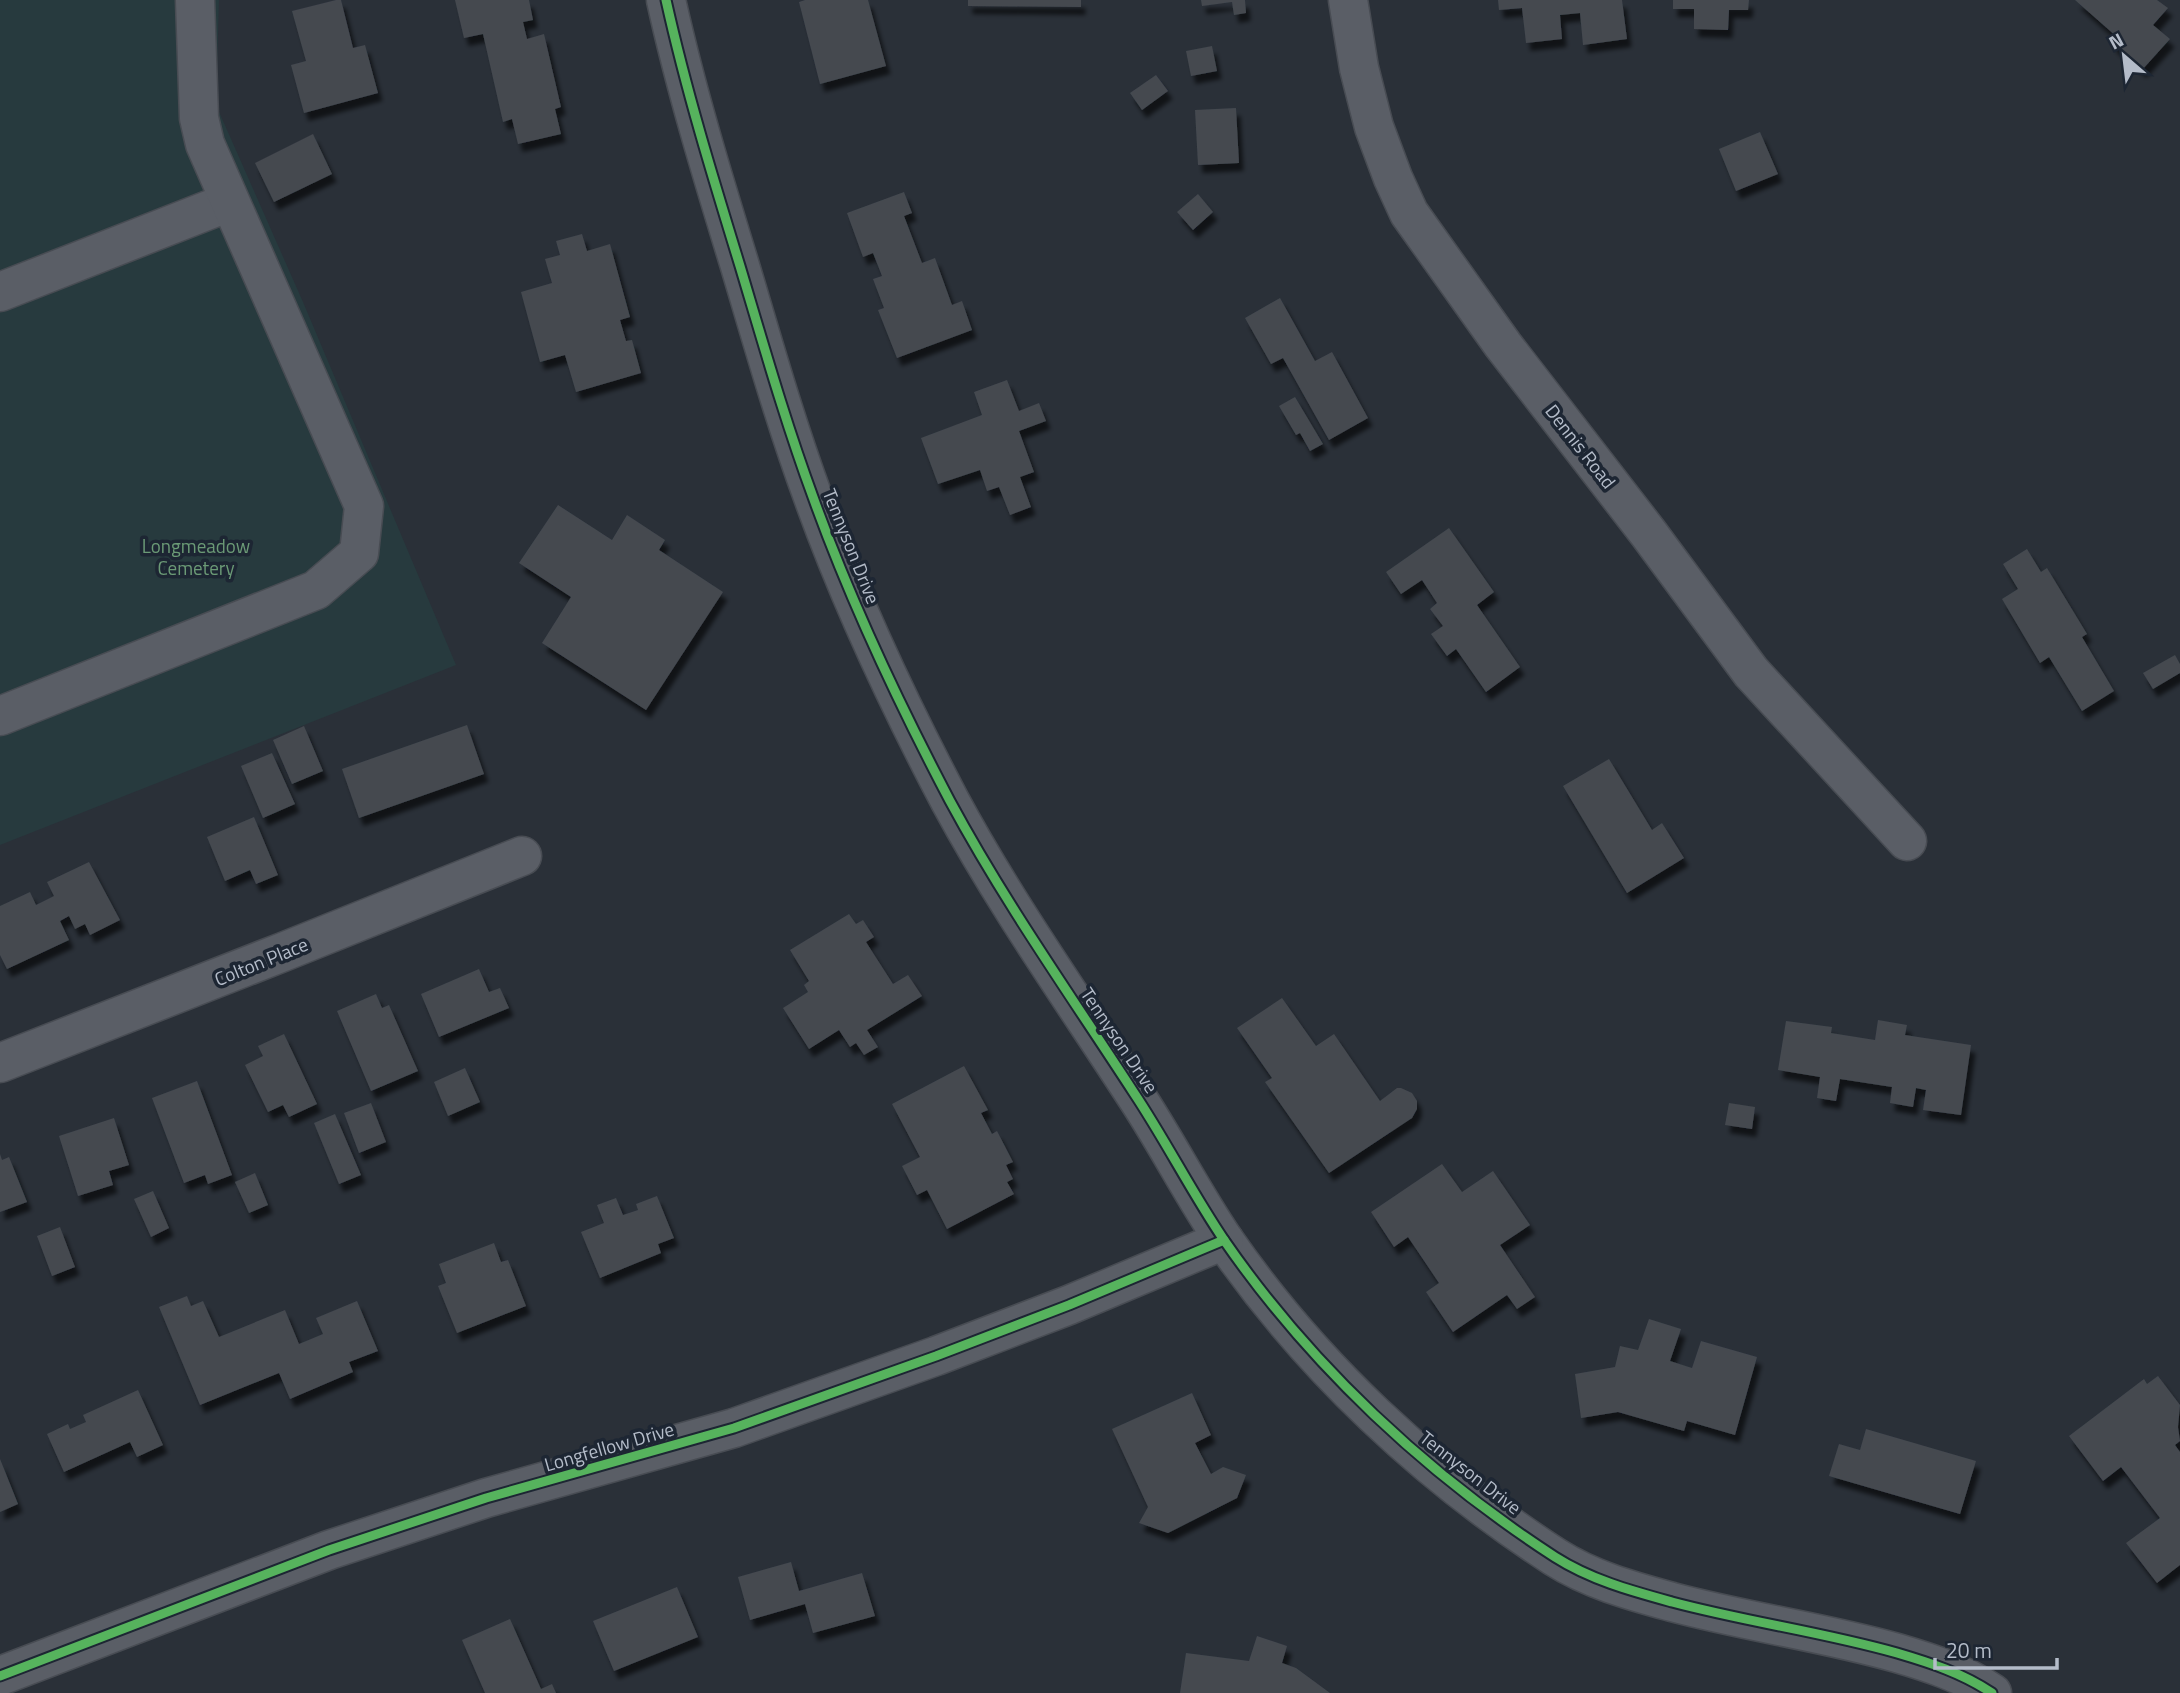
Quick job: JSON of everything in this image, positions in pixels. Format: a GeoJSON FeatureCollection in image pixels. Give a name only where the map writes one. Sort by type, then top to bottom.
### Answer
{"type":"FeatureCollection","features":[{"type":"Feature","properties":{"kind":"street"},"geometry":{"type":"LineString","coordinates":[[0,716],[316,590],[359,553],[364,506],[205,144],[198,118],[195,0]]}},
{"type":"Feature","properties":{"kind":"street","name":"Tennyson Drive"},"geometry":{"type":"LineString","coordinates":[[666,0],[698,129],[789,428],[814,501],[853,596],[914,728],[989,871],[1138,1099],[1224,1240],[1260,1288],[1346,1388],[1414,1450],[1476,1503],[1586,1574],[1629,1590],[1719,1615],[1876,1647],[1942,1667],[1992,1693]]}},
{"type":"Feature","properties":{"kind":"street","name":"Dennis Road"},"geometry":{"type":"LineString","coordinates":[[1348,0],[1359,68],[1374,127],[1409,213],[1503,345],[1751,671],[1907,841]]}},
{"type":"Feature","properties":{"kind":"street"},"geometry":{"type":"LineString","coordinates":[[0,292],[229,202]]}},
{"type":"Feature","properties":{"kind":"street","name":"Colton Place"},"geometry":{"type":"LineString","coordinates":[[0,1063],[522,856]]}},
{"type":"Feature","properties":{"kind":"street","name":"Longfellow Drive"},"geometry":{"type":"LineString","coordinates":[[0,1676],[329,1550],[486,1498],[734,1427],[936,1356],[1069,1305],[1224,1240]]}},
{"type":"Feature","properties":{"kind":"green space","name":"Longmeadow Cemetery"},"geometry":{"type":"Polygon","coordinates":[[[0,0],[219,0],[216,105],[303,302],[456,665],[0,845],[0,0]]]}},
{"type":"Feature","properties":{"kind":"building"},"geometry":{"type":"Polygon","coordinates":[[[341,0],[353,48],[365,45],[378,93],[304,113],[291,65],[306,61],[292,11],[341,0]]]}},
{"type":"Feature","properties":{"kind":"building"},"geometry":{"type":"Polygon","coordinates":[[[455,0],[529,0],[533,20],[523,22],[527,39],[544,34],[561,107],[555,109],[561,134],[518,144],[512,119],[503,122],[483,34],[464,38],[455,0]]]}},
{"type":"Feature","properties":{"kind":"building"},"geometry":{"type":"Polygon","coordinates":[[[868,0],[886,66],[820,84],[799,2],[868,0]]]}},
{"type":"Feature","properties":{"kind":"building"},"geometry":{"type":"Polygon","coordinates":[[[968,0],[1081,0],[1081,7],[968,6],[968,0]]]}},
{"type":"Feature","properties":{"kind":"building"},"geometry":{"type":"Polygon","coordinates":[[[1201,0],[1245,0],[1246,13],[1234,15],[1232,2],[1202,6],[1201,0]]]}},
{"type":"Feature","properties":{"kind":"building"},"geometry":{"type":"Polygon","coordinates":[[[1498,0],[1622,0],[1627,39],[1583,45],[1580,13],[1560,15],[1562,39],[1526,43],[1522,8],[1499,10],[1498,0]]]}},
{"type":"Feature","properties":{"kind":"building"},"geometry":{"type":"Polygon","coordinates":[[[1673,0],[1749,0],[1748,10],[1729,10],[1728,30],[1694,29],[1694,9],[1673,9],[1673,0]]]}},
{"type":"Feature","properties":{"kind":"building"},"geometry":{"type":"Polygon","coordinates":[[[2075,0],[2157,0],[2168,8],[2153,25],[2170,39],[2142,70],[2111,43],[2117,37],[2075,0]]]}},
{"type":"Feature","properties":{"kind":"building"},"geometry":{"type":"Polygon","coordinates":[[[1212,46],[1217,71],[1191,76],[1186,51],[1212,46]]]}},
{"type":"Feature","properties":{"kind":"building"},"geometry":{"type":"Polygon","coordinates":[[[1156,75],[1168,91],[1142,110],[1130,93],[1156,75]]]}},
{"type":"Feature","properties":{"kind":"building"},"geometry":{"type":"Polygon","coordinates":[[[1236,108],[1239,163],[1198,165],[1195,110],[1236,108]]]}},
{"type":"Feature","properties":{"kind":"building"},"geometry":{"type":"Polygon","coordinates":[[[1760,132],[1778,174],[1736,191],[1719,149],[1760,132]]]}},
{"type":"Feature","properties":{"kind":"building"},"geometry":{"type":"Polygon","coordinates":[[[313,134],[332,174],[274,202],[255,163],[313,134]]]}},
{"type":"Feature","properties":{"kind":"building"},"geometry":{"type":"Polygon","coordinates":[[[904,192],[912,213],[904,216],[922,263],[935,258],[952,305],[962,301],[972,330],[897,358],[878,310],[884,308],[873,279],[882,276],[873,253],[863,257],[847,213],[904,192]]]}},
{"type":"Feature","properties":{"kind":"building"},"geometry":{"type":"Polygon","coordinates":[[[1198,194],[1213,212],[1193,230],[1177,212],[1198,194]]]}},
{"type":"Feature","properties":{"kind":"building"},"geometry":{"type":"Polygon","coordinates":[[[582,234],[587,251],[610,244],[630,317],[620,320],[626,341],[632,340],[641,373],[576,392],[565,355],[540,362],[521,292],[552,283],[545,259],[560,255],[556,241],[582,234]]]}},
{"type":"Feature","properties":{"kind":"building"},"geometry":{"type":"Polygon","coordinates":[[[1280,298],[1315,361],[1332,352],[1368,418],[1329,440],[1283,358],[1271,364],[1245,318],[1280,298]]]}},
{"type":"Feature","properties":{"kind":"building"},"geometry":{"type":"Polygon","coordinates":[[[1007,380],[1019,411],[1039,403],[1046,421],[1019,431],[1034,472],[1020,477],[1031,507],[1010,515],[999,487],[987,491],[980,470],[938,484],[921,438],[982,415],[974,392],[1007,380]]]}},
{"type":"Feature","properties":{"kind":"building"},"geometry":{"type":"Polygon","coordinates":[[[1295,397],[1323,444],[1310,451],[1300,433],[1296,435],[1279,406],[1295,397]]]}},
{"type":"Feature","properties":{"kind":"building"},"geometry":{"type":"Polygon","coordinates":[[[558,505],[612,540],[627,515],[665,540],[659,550],[723,592],[646,710],[542,643],[571,597],[519,563],[558,505]]]}},
{"type":"Feature","properties":{"kind":"building"},"geometry":{"type":"Polygon","coordinates":[[[1449,528],[1494,592],[1477,605],[1520,667],[1486,692],[1456,649],[1447,656],[1431,634],[1443,626],[1430,609],[1437,603],[1422,580],[1401,594],[1386,572],[1449,528]]]}},
{"type":"Feature","properties":{"kind":"building"},"geometry":{"type":"Polygon","coordinates":[[[2027,549],[2041,572],[2047,568],[2087,634],[2082,637],[2114,691],[2082,711],[2049,657],[2040,663],[2002,599],[2018,589],[2003,564],[2027,549]]]}},
{"type":"Feature","properties":{"kind":"building"},"geometry":{"type":"Polygon","coordinates":[[[2175,655],[2180,664],[2180,673],[2153,689],[2143,673],[2175,655]]]}},
{"type":"Feature","properties":{"kind":"building"},"geometry":{"type":"Polygon","coordinates":[[[467,725],[484,774],[359,818],[342,769],[467,725]]]}},
{"type":"Feature","properties":{"kind":"building"},"geometry":{"type":"Polygon","coordinates":[[[304,726],[323,771],[292,784],[273,740],[304,726]]]}},
{"type":"Feature","properties":{"kind":"building"},"geometry":{"type":"Polygon","coordinates":[[[272,753],[295,804],[263,818],[241,766],[272,753]]]}},
{"type":"Feature","properties":{"kind":"building"},"geometry":{"type":"Polygon","coordinates":[[[1609,759],[1652,830],[1662,823],[1684,858],[1627,893],[1563,786],[1609,759]]]}},
{"type":"Feature","properties":{"kind":"building"},"geometry":{"type":"Polygon","coordinates":[[[254,817],[278,875],[256,884],[250,870],[225,881],[207,837],[254,817]]]}},
{"type":"Feature","properties":{"kind":"building"},"geometry":{"type":"Polygon","coordinates":[[[89,862],[120,920],[90,935],[85,924],[75,929],[69,916],[60,921],[69,940],[7,969],[0,955],[0,906],[30,892],[36,905],[54,896],[47,882],[89,862]]]}},
{"type":"Feature","properties":{"kind":"building"},"geometry":{"type":"Polygon","coordinates":[[[849,914],[856,924],[863,920],[874,937],[866,942],[893,984],[908,975],[922,996],[867,1030],[878,1047],[864,1055],[856,1043],[850,1047],[839,1030],[809,1049],[783,1008],[808,992],[804,985],[809,981],[790,950],[849,914]]]}},
{"type":"Feature","properties":{"kind":"building"},"geometry":{"type":"Polygon","coordinates":[[[479,969],[489,992],[500,988],[509,1008],[439,1037],[421,994],[479,969]]]}},
{"type":"Feature","properties":{"kind":"building"},"geometry":{"type":"Polygon","coordinates":[[[376,994],[382,1008],[389,1005],[418,1071],[371,1091],[337,1011],[376,994]]]}},
{"type":"Feature","properties":{"kind":"building"},"geometry":{"type":"Polygon","coordinates":[[[1282,998],[1316,1046],[1334,1034],[1380,1101],[1397,1088],[1401,1088],[1412,1093],[1417,1101],[1417,1109],[1412,1118],[1329,1173],[1265,1082],[1272,1078],[1237,1028],[1282,998]]]}},
{"type":"Feature","properties":{"kind":"building"},"geometry":{"type":"Polygon","coordinates":[[[1878,1020],[1907,1025],[1905,1035],[1971,1045],[1961,1115],[1923,1110],[1926,1090],[1916,1088],[1913,1107],[1890,1103],[1892,1087],[1840,1079],[1836,1101],[1817,1098],[1820,1077],[1778,1070],[1786,1021],[1832,1027],[1831,1033],[1875,1040],[1878,1020]]]}},
{"type":"Feature","properties":{"kind":"building"},"geometry":{"type":"Polygon","coordinates":[[[284,1034],[317,1104],[289,1117],[283,1105],[268,1112],[245,1065],[263,1056],[258,1046],[284,1034]]]}},
{"type":"Feature","properties":{"kind":"building"},"geometry":{"type":"Polygon","coordinates":[[[964,1066],[988,1110],[981,1113],[992,1134],[997,1131],[1013,1162],[1006,1165],[1013,1179],[1007,1182],[1014,1194],[947,1229],[927,1190],[917,1195],[902,1166],[920,1157],[892,1104],[964,1066]]]}},
{"type":"Feature","properties":{"kind":"building"},"geometry":{"type":"Polygon","coordinates":[[[465,1068],[480,1102],[448,1116],[434,1082],[465,1068]]]}},
{"type":"Feature","properties":{"kind":"building"},"geometry":{"type":"Polygon","coordinates":[[[197,1081],[232,1175],[208,1184],[205,1175],[184,1183],[152,1098],[197,1081]]]}},
{"type":"Feature","properties":{"kind":"building"},"geometry":{"type":"Polygon","coordinates":[[[371,1103],[386,1142],[359,1153],[344,1113],[371,1103]]]}},
{"type":"Feature","properties":{"kind":"building"},"geometry":{"type":"Polygon","coordinates":[[[1729,1103],[1755,1107],[1752,1129],[1725,1125],[1729,1103]]]}},
{"type":"Feature","properties":{"kind":"building"},"geometry":{"type":"Polygon","coordinates":[[[335,1114],[361,1175],[339,1184],[314,1123],[335,1114]]]}},
{"type":"Feature","properties":{"kind":"building"},"geometry":{"type":"Polygon","coordinates":[[[114,1118],[129,1165],[109,1171],[113,1185],[78,1196],[59,1136],[114,1118]]]}},
{"type":"Feature","properties":{"kind":"building"},"geometry":{"type":"Polygon","coordinates":[[[0,1154],[2,1160],[9,1157],[27,1202],[0,1212],[0,1154]]]}},
{"type":"Feature","properties":{"kind":"building"},"geometry":{"type":"Polygon","coordinates":[[[1442,1164],[1462,1192],[1493,1171],[1530,1225],[1500,1245],[1535,1297],[1517,1309],[1507,1295],[1453,1332],[1426,1292],[1439,1283],[1408,1237],[1394,1247],[1371,1212],[1442,1164]]]}},
{"type":"Feature","properties":{"kind":"building"},"geometry":{"type":"Polygon","coordinates":[[[255,1173],[268,1205],[249,1213],[235,1182],[255,1173]]]}},
{"type":"Feature","properties":{"kind":"building"},"geometry":{"type":"Polygon","coordinates":[[[153,1191],[169,1228],[151,1237],[134,1199],[153,1191]]]}},
{"type":"Feature","properties":{"kind":"building"},"geometry":{"type":"Polygon","coordinates":[[[657,1196],[674,1238],[658,1244],[661,1253],[600,1278],[581,1232],[604,1223],[597,1205],[616,1198],[623,1215],[638,1210],[636,1204],[657,1196]]]}},
{"type":"Feature","properties":{"kind":"building"},"geometry":{"type":"Polygon","coordinates":[[[60,1227],[75,1267],[52,1276],[37,1236],[60,1227]]]}},
{"type":"Feature","properties":{"kind":"building"},"geometry":{"type":"Polygon","coordinates":[[[494,1243],[501,1262],[508,1260],[526,1306],[457,1333],[438,1286],[446,1283],[439,1264],[494,1243]]]}},
{"type":"Feature","properties":{"kind":"building"},"geometry":{"type":"Polygon","coordinates":[[[187,1296],[191,1306],[203,1301],[219,1337],[285,1310],[299,1344],[323,1334],[316,1318],[357,1301],[378,1351],[349,1362],[353,1372],[290,1399],[279,1373],[200,1405],[159,1307],[187,1296]]]}},
{"type":"Feature","properties":{"kind":"building"},"geometry":{"type":"Polygon","coordinates":[[[1649,1319],[1681,1329],[1670,1361],[1692,1368],[1701,1341],[1757,1357],[1735,1435],[1687,1421],[1684,1431],[1618,1412],[1581,1418],[1575,1374],[1615,1367],[1620,1346],[1638,1350],[1649,1319]]]}},
{"type":"Feature","properties":{"kind":"building"},"geometry":{"type":"Polygon","coordinates":[[[2158,1376],[2180,1405],[2180,1441],[2175,1445],[2180,1452],[2180,1565],[2157,1583],[2126,1543],[2160,1518],[2121,1467],[2103,1481],[2069,1436],[2144,1379],[2147,1384],[2158,1376]]]}},
{"type":"Feature","properties":{"kind":"building"},"geometry":{"type":"Polygon","coordinates":[[[138,1390],[163,1445],[137,1457],[130,1442],[64,1472],[47,1434],[68,1424],[70,1429],[86,1422],[83,1415],[138,1390]]]}},
{"type":"Feature","properties":{"kind":"building"},"geometry":{"type":"Polygon","coordinates":[[[1192,1393],[1211,1435],[1195,1443],[1211,1474],[1223,1467],[1246,1475],[1237,1498],[1168,1533],[1139,1523],[1148,1507],[1112,1429],[1192,1393]]]}},
{"type":"Feature","properties":{"kind":"building"},"geometry":{"type":"Polygon","coordinates":[[[1866,1429],[1976,1461],[1960,1514],[1829,1476],[1839,1444],[1860,1450],[1866,1429]]]}},
{"type":"Feature","properties":{"kind":"building"},"geometry":{"type":"Polygon","coordinates":[[[0,1459],[18,1504],[0,1512],[0,1459]]]}},
{"type":"Feature","properties":{"kind":"building"},"geometry":{"type":"Polygon","coordinates":[[[791,1562],[799,1591],[862,1573],[875,1616],[813,1633],[805,1604],[750,1620],[738,1577],[791,1562]]]}},
{"type":"Feature","properties":{"kind":"building"},"geometry":{"type":"Polygon","coordinates":[[[677,1587],[698,1637],[614,1671],[593,1621],[677,1587]]]}},
{"type":"Feature","properties":{"kind":"building"},"geometry":{"type":"Polygon","coordinates":[[[510,1619],[541,1689],[552,1684],[556,1693],[485,1693],[462,1640],[510,1619]]]}},
{"type":"Feature","properties":{"kind":"building"},"geometry":{"type":"Polygon","coordinates":[[[1257,1636],[1287,1646],[1282,1663],[1296,1668],[1330,1693],[1180,1693],[1186,1653],[1249,1661],[1257,1636]]]}},
{"type":"Feature","properties":{"kind":"cycle path"},"geometry":{"type":"LineString","coordinates":[[666,0],[700,134],[784,411],[827,536],[876,651],[950,801],[993,876],[1146,1111],[1212,1222],[1258,1286],[1294,1331],[1374,1415],[1462,1490],[1508,1525],[1569,1565],[1642,1594],[1910,1657],[1958,1674],[1992,1693]]}},
{"type":"Feature","properties":{"kind":"cycle path"},"geometry":{"type":"LineString","coordinates":[[0,1676],[329,1550],[486,1498],[734,1428],[1069,1305],[1224,1240]]}}]}
